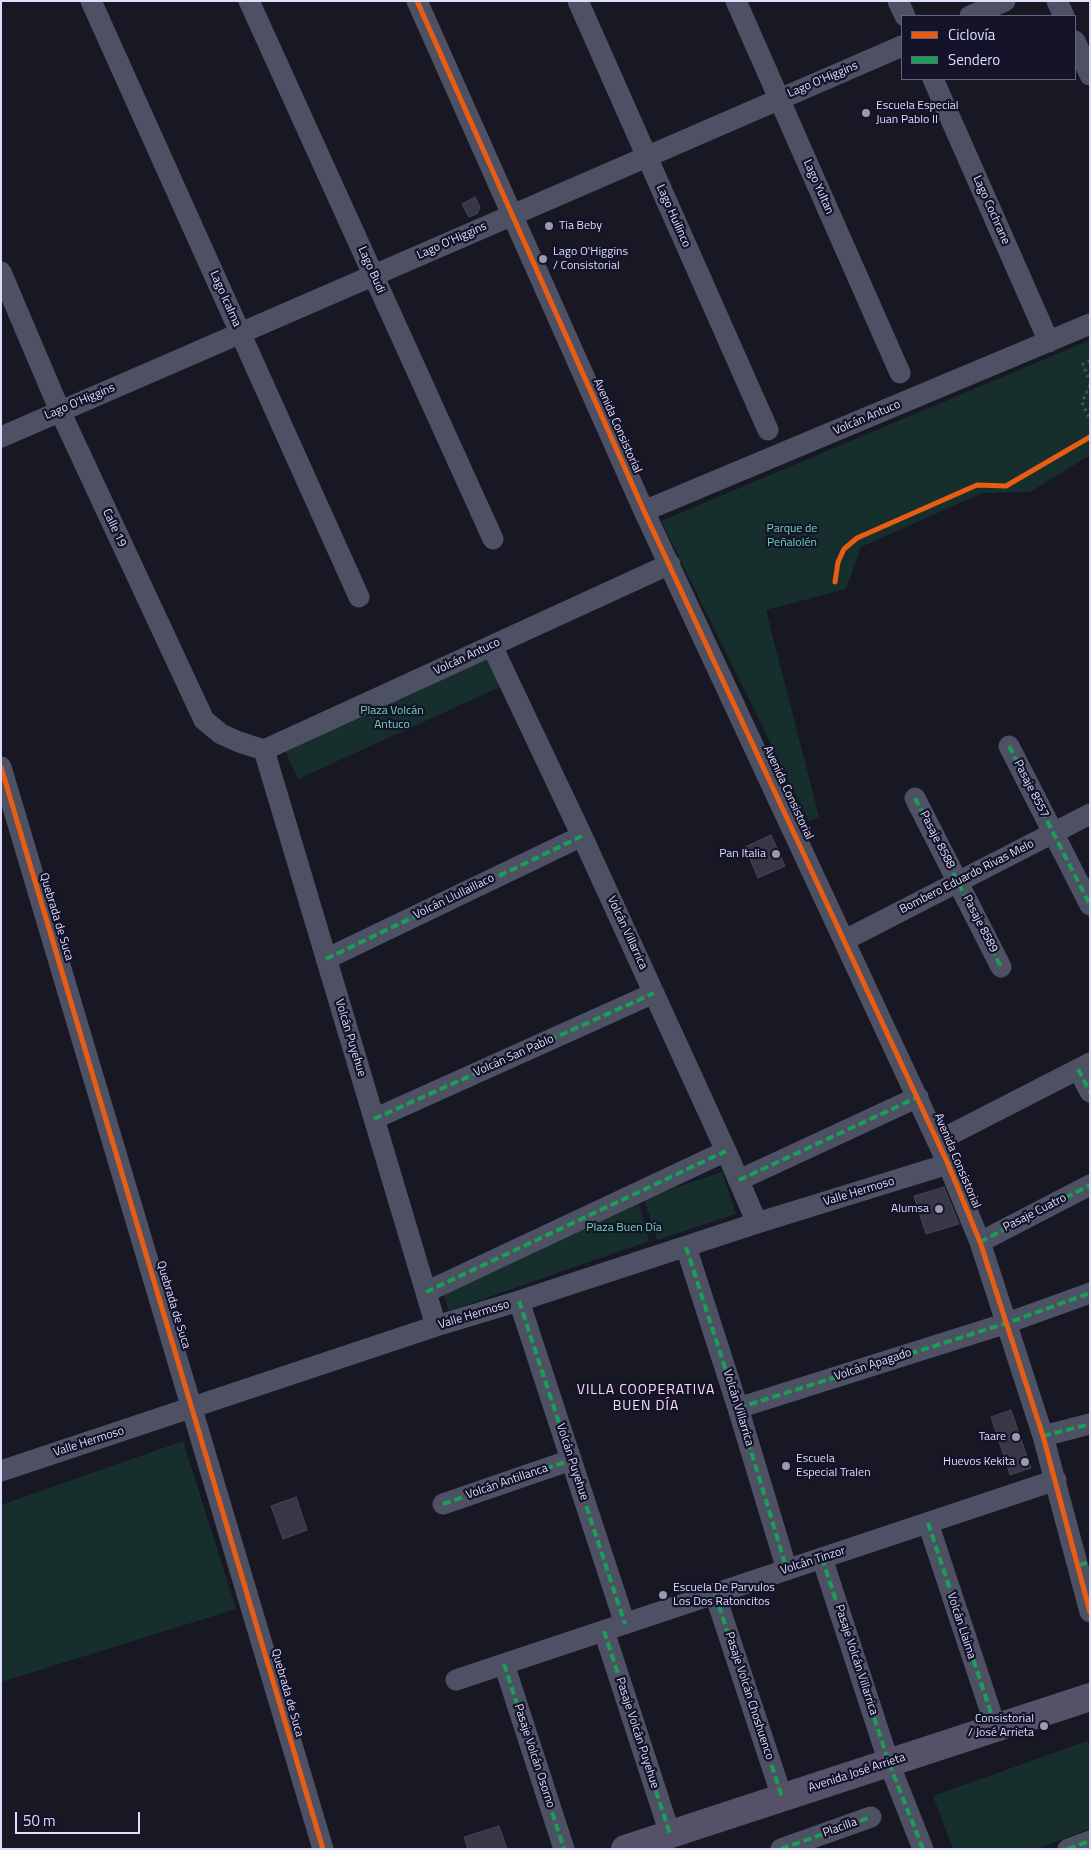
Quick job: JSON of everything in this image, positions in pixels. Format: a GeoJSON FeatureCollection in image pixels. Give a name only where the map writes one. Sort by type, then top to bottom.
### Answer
{"type":"FeatureCollection","features":[{"type":"Feature","properties":{"kind":"main road","name":"Avenida José Arrieta"},"geometry":{"type":"LineString","coordinates":[[625,1849],[659,1841],[782,1798],[1090,1697]]}},
{"type":"Feature","properties":{"kind":"street","name":"Lago Icalma"},"geometry":{"type":"LineString","coordinates":[[91,1],[359,597]]}},
{"type":"Feature","properties":{"kind":"street","name":"Lago Budi"},"geometry":{"type":"LineString","coordinates":[[249,1],[493,539]]}},
{"type":"Feature","properties":{"kind":"street","name":"Avenida Consistorial"},"geometry":{"type":"LineString","coordinates":[[417,1],[644,511],[948,1164],[980,1242],[1084,1563],[1090,1612]]}},
{"type":"Feature","properties":{"kind":"street","name":"Lago Huilinco"},"geometry":{"type":"LineString","coordinates":[[578,1],[768,430]]}},
{"type":"Feature","properties":{"kind":"street","name":"Lago Yultan"},"geometry":{"type":"LineString","coordinates":[[736,1],[900,373]]}},
{"type":"Feature","properties":{"kind":"street"},"geometry":{"type":"LineString","coordinates":[[898,1],[905,15]]}},
{"type":"Feature","properties":{"kind":"street"},"geometry":{"type":"LineString","coordinates":[[972,15],[1005,1]]}},
{"type":"Feature","properties":{"kind":"street"},"geometry":{"type":"LineString","coordinates":[[1057,1],[1064,15]]}},
{"type":"Feature","properties":{"kind":"street"},"geometry":{"type":"LineString","coordinates":[[1076,43],[1090,75]]}},
{"type":"Feature","properties":{"kind":"street","name":"Lago O'Higgins"},"geometry":{"type":"LineString","coordinates":[[1,437],[901,46]]}},
{"type":"Feature","properties":{"kind":"street","name":"Lago Cochrane"},"geometry":{"type":"LineString","coordinates":[[932,80],[1049,342]]}},
{"type":"Feature","properties":{"kind":"street","name":"Calle 19"},"geometry":{"type":"LineString","coordinates":[[1,272],[60,411],[204,720],[221,734],[264,750]]}},
{"type":"Feature","properties":{"kind":"street","name":"Volcán Antuco"},"geometry":{"type":"LineString","coordinates":[[644,511],[1090,324]]}},
{"type":"Feature","properties":{"kind":"street","name":"Volcán Antuco"},"geometry":{"type":"LineString","coordinates":[[264,750],[670,564]]}},
{"type":"Feature","properties":{"kind":"street","name":"Volcán Villarrica"},"geometry":{"type":"LineString","coordinates":[[492,646],[582,836],[757,1223]]}},
{"type":"Feature","properties":{"kind":"street","name":"Pasaje 8557"},"geometry":{"type":"LineString","coordinates":[[1008,746],[1090,904]]}},
{"type":"Feature","properties":{"kind":"street","name":"Volcán Puyehue"},"geometry":{"type":"LineString","coordinates":[[264,750],[436,1326]]}},
{"type":"Feature","properties":{"kind":"street","name":"Quebrada de Suca"},"geometry":{"type":"LineString","coordinates":[[1,767],[323,1849]]}},
{"type":"Feature","properties":{"kind":"street","name":"Pasaje 8588"},"geometry":{"type":"LineString","coordinates":[[915,798],[958,882]]}},
{"type":"Feature","properties":{"kind":"street","name":"Bombero Eduardo Rivas Melo"},"geometry":{"type":"LineString","coordinates":[[845,940],[1090,814]]}},
{"type":"Feature","properties":{"kind":"street","name":"Volcán Llullaillaco"},"geometry":{"type":"LineString","coordinates":[[326,958],[582,836]]}},
{"type":"Feature","properties":{"kind":"street","name":"Pasaje 8589"},"geometry":{"type":"LineString","coordinates":[[958,882],[1001,967]]}},
{"type":"Feature","properties":{"kind":"street","name":"Volcán San Pablo"},"geometry":{"type":"LineString","coordinates":[[374,1119],[654,993]]}},
{"type":"Feature","properties":{"kind":"street"},"geometry":{"type":"LineString","coordinates":[[938,1141],[1084,1066],[1090,1092]]}},
{"type":"Feature","properties":{"kind":"street"},"geometry":{"type":"LineString","coordinates":[[739,1180],[918,1098]]}},
{"type":"Feature","properties":{"kind":"street"},"geometry":{"type":"LineString","coordinates":[[426,1292],[726,1151]]}},
{"type":"Feature","properties":{"kind":"street","name":"Valle Hermoso"},"geometry":{"type":"LineString","coordinates":[[1,1471],[436,1326],[948,1164]]}},
{"type":"Feature","properties":{"kind":"street","name":"Pasaje Cuatro"},"geometry":{"type":"LineString","coordinates":[[980,1242],[1090,1185]]}},
{"type":"Feature","properties":{"kind":"street","name":"Volcán Villarrica"},"geometry":{"type":"LineString","coordinates":[[686,1247],[738,1408],[787,1570]]}},
{"type":"Feature","properties":{"kind":"street","name":"Volcán Apagado"},"geometry":{"type":"LineString","coordinates":[[738,1408],[1007,1323],[1090,1293]]}},
{"type":"Feature","properties":{"kind":"street","name":"Volcán Puyehue"},"geometry":{"type":"LineString","coordinates":[[519,1301],[625,1624]]}},
{"type":"Feature","properties":{"kind":"street"},"geometry":{"type":"LineString","coordinates":[[1043,1436],[1090,1424]]}},
{"type":"Feature","properties":{"kind":"street","name":"Volcán Antillanca"},"geometry":{"type":"LineString","coordinates":[[443,1504],[571,1460]]}},
{"type":"Feature","properties":{"kind":"street","name":"Volcán Tinzor"},"geometry":{"type":"LineString","coordinates":[[456,1680],[1056,1480]]}},
{"type":"Feature","properties":{"kind":"street","name":"Volcán Llaima"},"geometry":{"type":"LineString","coordinates":[[928,1523],[996,1728]]}},
{"type":"Feature","properties":{"kind":"street","name":"Pasaje Volcán Villarrica"},"geometry":{"type":"LineString","coordinates":[[822,1558],[889,1763],[923,1849]]}},
{"type":"Feature","properties":{"kind":"street","name":"Pasaje Volcán Choshuenco"},"geometry":{"type":"LineString","coordinates":[[715,1594],[782,1798]]}},
{"type":"Feature","properties":{"kind":"street","name":"Pasaje Volcán Puyehue"},"geometry":{"type":"LineString","coordinates":[[604,1631],[659,1841]]}},
{"type":"Feature","properties":{"kind":"street","name":"Pasaje Volcán Osorno"},"geometry":{"type":"LineString","coordinates":[[504,1664],[564,1849]]}},
{"type":"Feature","properties":{"kind":"street","name":"Placilla"},"geometry":{"type":"LineString","coordinates":[[781,1849],[871,1816]]}},
{"type":"Feature","properties":{"kind":"street"},"geometry":{"type":"LineString","coordinates":[[1068,1849],[1090,1841]]}},
{"type":"Feature","properties":{"kind":"path"},"geometry":{"type":"LineString","coordinates":[[1090,361],[1083,364],[1090,384],[1082,402],[1090,420]]}},
{"type":"Feature","properties":{"kind":"green space","name":"Parque de Peñalolén"},"geometry":{"type":"Polygon","coordinates":[[[1090,340],[1090,455],[1030,492],[982,493],[861,547],[846,589],[766,610],[819,817],[809,821],[661,521],[1090,340]]]}},
{"type":"Feature","properties":{"kind":"green space","name":"Plaza Volcán Antuco"},"geometry":{"type":"Polygon","coordinates":[[[486,656],[500,687],[298,779],[284,749],[486,656]]]}},
{"type":"Feature","properties":{"kind":"green space"},"geometry":{"type":"Polygon","coordinates":[[[722,1172],[736,1214],[657,1240],[644,1198],[722,1172]]]}},
{"type":"Feature","properties":{"kind":"green space","name":"Plaza Buen Día"},"geometry":{"type":"Polygon","coordinates":[[[638,1200],[649,1241],[449,1311],[443,1293],[638,1200]]]}},
{"type":"Feature","properties":{"kind":"green space"},"geometry":{"type":"Polygon","coordinates":[[[183,1441],[236,1609],[1,1682],[1,1505],[183,1441]]]}},
{"type":"Feature","properties":{"kind":"green space"},"geometry":{"type":"Polygon","coordinates":[[[1087,1741],[1090,1746],[1090,1829],[1036,1849],[953,1849],[933,1796],[1087,1741]]]}},
{"type":"Feature","properties":{"kind":"building"},"geometry":{"type":"Polygon","coordinates":[[[475,197],[480,207],[477,214],[469,217],[462,204],[475,197]]]}},
{"type":"Feature","properties":{"kind":"building"},"geometry":{"type":"Polygon","coordinates":[[[771,835],[785,866],[758,878],[745,847],[771,835]]]}},
{"type":"Feature","properties":{"kind":"building","name":"Alumsa"},"geometry":{"type":"Polygon","coordinates":[[[944,1187],[959,1224],[926,1234],[914,1196],[944,1187]]]}},
{"type":"Feature","properties":{"kind":"building"},"geometry":{"type":"Polygon","coordinates":[[[1011,1410],[1031,1468],[1010,1475],[991,1417],[1011,1410]]]}},
{"type":"Feature","properties":{"kind":"building"},"geometry":{"type":"Polygon","coordinates":[[[296,1497],[307,1530],[283,1539],[271,1506],[296,1497]]]}},
{"type":"Feature","properties":{"kind":"building"},"geometry":{"type":"Polygon","coordinates":[[[499,1826],[507,1849],[468,1849],[464,1837],[499,1826]]]}},
{"type":"Feature","properties":{"kind":"marked path"},"geometry":{"type":"LineString","coordinates":[[1009,746],[1090,905]]}},
{"type":"Feature","properties":{"kind":"marked path"},"geometry":{"type":"LineString","coordinates":[[915,798],[1001,967]]}},
{"type":"Feature","properties":{"kind":"marked path"},"geometry":{"type":"LineString","coordinates":[[326,959],[582,836]]}},
{"type":"Feature","properties":{"kind":"marked path"},"geometry":{"type":"LineString","coordinates":[[374,1119],[654,993]]}},
{"type":"Feature","properties":{"kind":"marked path"},"geometry":{"type":"LineString","coordinates":[[1078,1069],[1090,1092]]}},
{"type":"Feature","properties":{"kind":"marked path"},"geometry":{"type":"LineString","coordinates":[[739,1180],[918,1097]]}},
{"type":"Feature","properties":{"kind":"marked path"},"geometry":{"type":"LineString","coordinates":[[426,1292],[726,1151]]}},
{"type":"Feature","properties":{"kind":"marked path"},"geometry":{"type":"LineString","coordinates":[[980,1242],[1090,1185]]}},
{"type":"Feature","properties":{"kind":"marked path"},"geometry":{"type":"LineString","coordinates":[[686,1247],[738,1408],[787,1570]]}},
{"type":"Feature","properties":{"kind":"marked path"},"geometry":{"type":"LineString","coordinates":[[738,1408],[1007,1323],[1090,1293]]}},
{"type":"Feature","properties":{"kind":"marked path"},"geometry":{"type":"LineString","coordinates":[[519,1301],[625,1624]]}},
{"type":"Feature","properties":{"kind":"marked path"},"geometry":{"type":"LineString","coordinates":[[1043,1436],[1090,1424]]}},
{"type":"Feature","properties":{"kind":"marked path"},"geometry":{"type":"LineString","coordinates":[[443,1504],[571,1460]]}},
{"type":"Feature","properties":{"kind":"marked path"},"geometry":{"type":"LineString","coordinates":[[928,1523],[996,1728]]}},
{"type":"Feature","properties":{"kind":"marked path"},"geometry":{"type":"LineString","coordinates":[[822,1558],[889,1763],[923,1849]]}},
{"type":"Feature","properties":{"kind":"marked path"},"geometry":{"type":"LineString","coordinates":[[1079,1565],[1090,1562]]}},
{"type":"Feature","properties":{"kind":"marked path"},"geometry":{"type":"LineString","coordinates":[[715,1594],[782,1797]]}},
{"type":"Feature","properties":{"kind":"marked path"},"geometry":{"type":"LineString","coordinates":[[604,1631],[670,1834]]}},
{"type":"Feature","properties":{"kind":"marked path"},"geometry":{"type":"LineString","coordinates":[[504,1664],[564,1849]]}},
{"type":"Feature","properties":{"kind":"marked path"},"geometry":{"type":"LineString","coordinates":[[781,1849],[871,1817]]}},
{"type":"Feature","properties":{"kind":"marked path"},"geometry":{"type":"LineString","coordinates":[[1068,1849],[1090,1841]]}},
{"type":"Feature","properties":{"kind":"cycle path"},"geometry":{"type":"LineString","coordinates":[[417,1],[644,511],[948,1164],[980,1242],[1043,1436],[1090,1612]]}},
{"type":"Feature","properties":{"kind":"cycle path"},"geometry":{"type":"LineString","coordinates":[[835,582],[838,562],[844,549],[857,538],[977,485],[1006,486],[1090,437]]}},
{"type":"Feature","properties":{"kind":"cycle path"},"geometry":{"type":"LineString","coordinates":[[1,767],[323,1849]]}},
{"type":"Feature","properties":{"kind":"place","name":"Escuela Especial Juan Pablo II"},"geometry":{"type":"Point","coordinates":[866,113]}},
{"type":"Feature","properties":{"kind":"place","name":"Tia Beby"},"geometry":{"type":"Point","coordinates":[549,226]}},
{"type":"Feature","properties":{"kind":"place","name":"Lago O'Higgins / Consistorial"},"geometry":{"type":"Point","coordinates":[543,259]}},
{"type":"Feature","properties":{"kind":"place","name":"Pan Italia"},"geometry":{"type":"Point","coordinates":[776,854]}},
{"type":"Feature","properties":{"kind":"place","name":"Alumsa"},"geometry":{"type":"Point","coordinates":[939,1209]}},
{"type":"Feature","properties":{"kind":"place","name":"Taare"},"geometry":{"type":"Point","coordinates":[1016,1437]}},
{"type":"Feature","properties":{"kind":"place","name":"Huevos Kekita"},"geometry":{"type":"Point","coordinates":[1025,1462]}},
{"type":"Feature","properties":{"kind":"place","name":"Escuela Especial Tralen"},"geometry":{"type":"Point","coordinates":[786,1466]}},
{"type":"Feature","properties":{"kind":"place","name":"Escuela De Parvulos Los Dos Ratoncitos"},"geometry":{"type":"Point","coordinates":[663,1595]}},
{"type":"Feature","properties":{"kind":"place","name":"Consistorial / José Arrieta"},"geometry":{"type":"Point","coordinates":[1044,1726]}},
{"type":"Feature","properties":{"kind":"district","name":"VILLA COOPERATIVA BUEN DÍA"},"geometry":{"type":"Point","coordinates":[646,1399]}}]}
